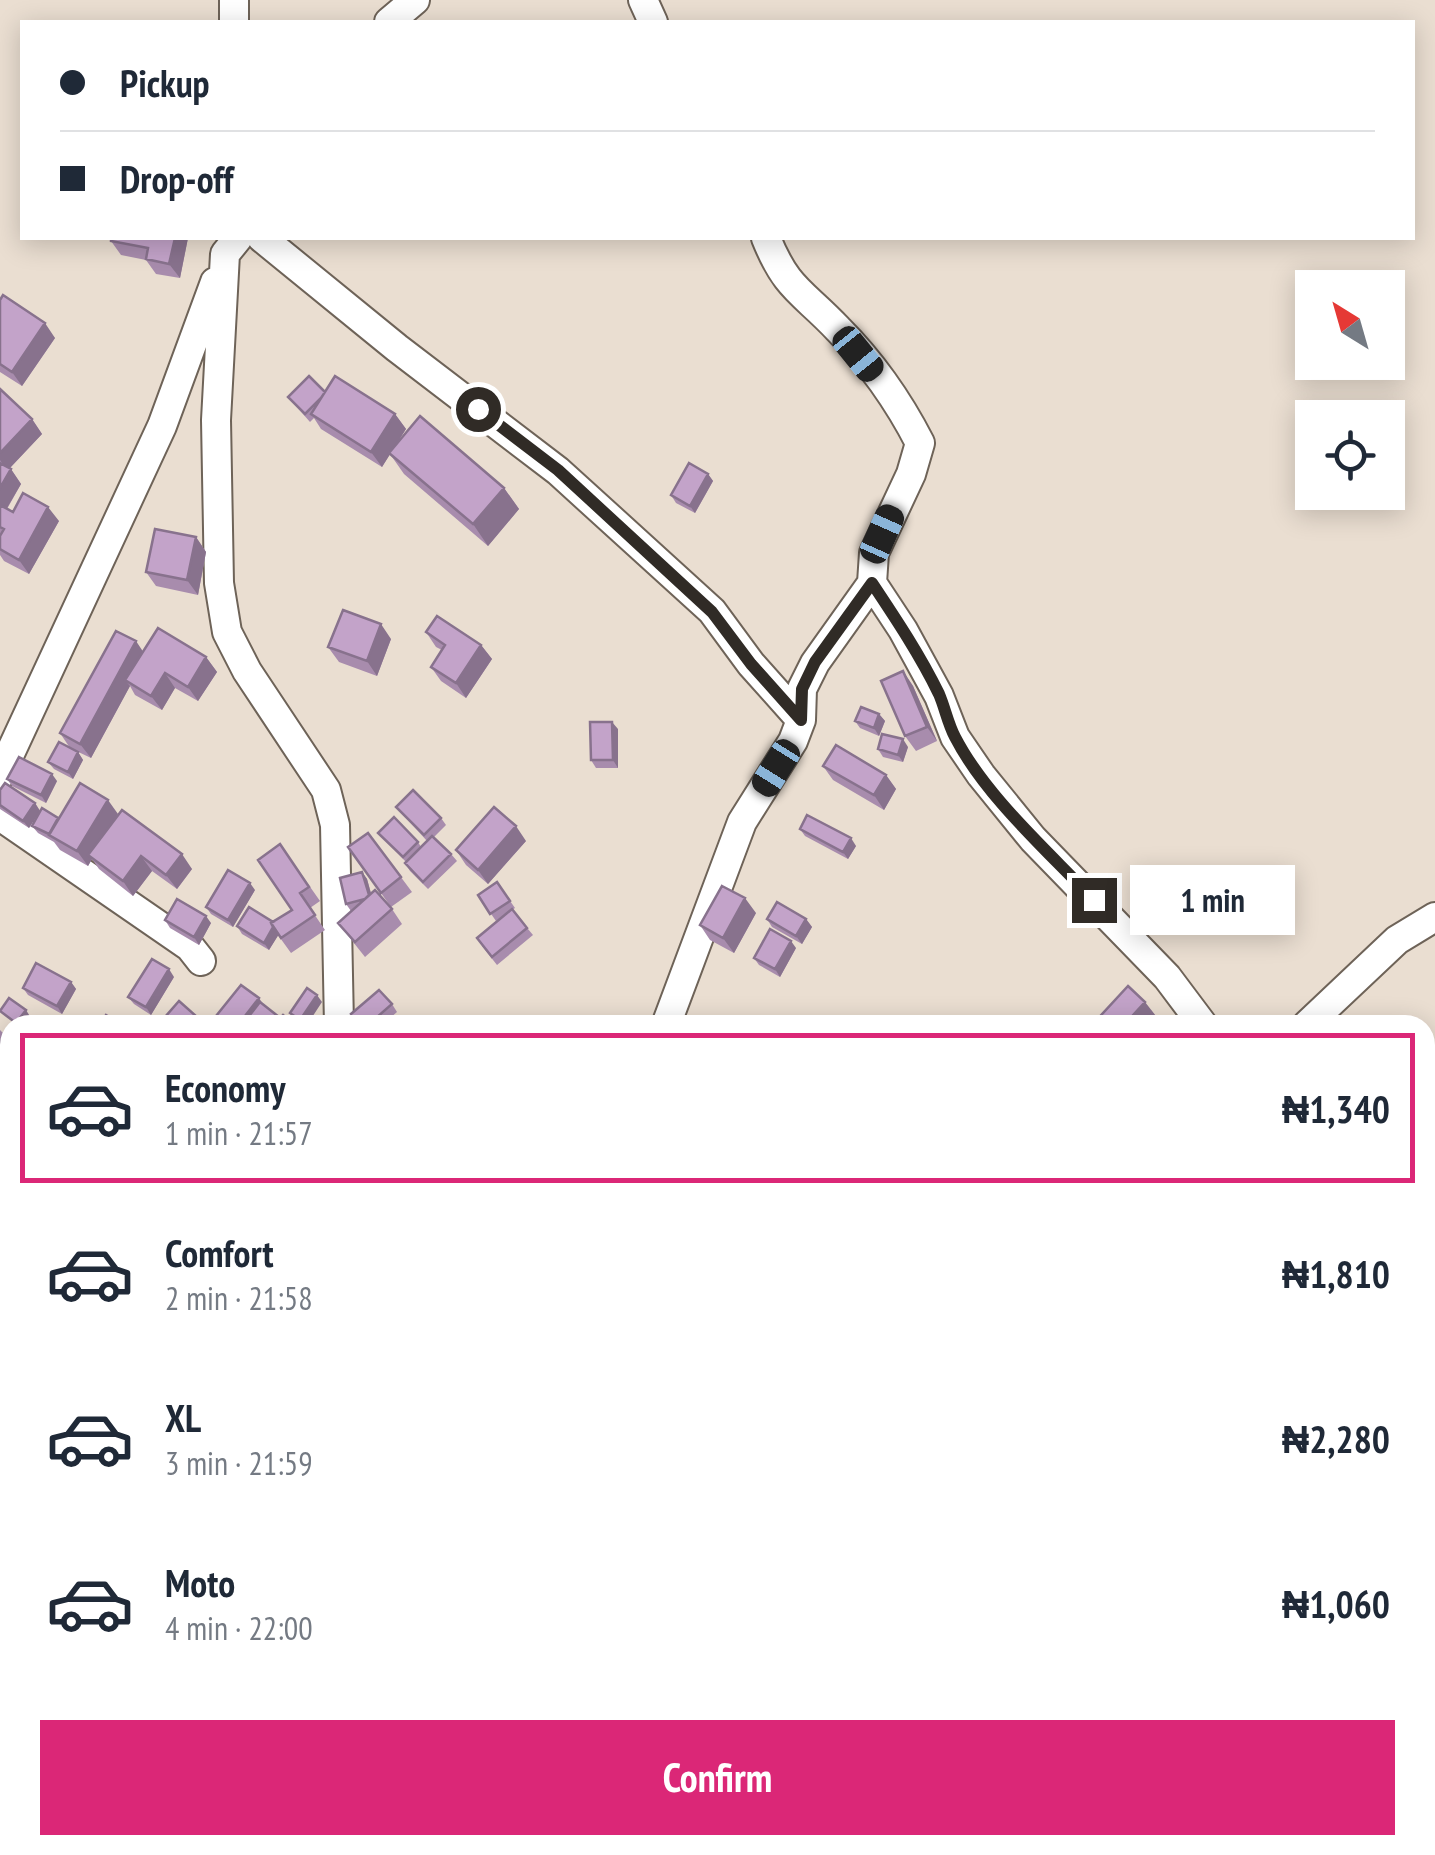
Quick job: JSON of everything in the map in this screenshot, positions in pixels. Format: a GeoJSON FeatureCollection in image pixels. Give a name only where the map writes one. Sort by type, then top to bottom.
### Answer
{"type":"FeatureCollection","features":[{"type":"Feature","properties":{"kind":"street"},"geometry":{"type":"LineString","coordinates":[[392,20],[416,0]]}},
{"type":"Feature","properties":{"kind":"street"},"geometry":{"type":"LineString","coordinates":[[264,240],[558,470],[712,612],[801,720]]}},
{"type":"Feature","properties":{"kind":"street"},"geometry":{"type":"LineString","coordinates":[[670,1015],[742,822],[793,741],[801,720],[802,689],[815,662],[872,583],[874,553],[912,474],[920,443],[900,405],[837,328],[788,284],[767,240]]}},
{"type":"Feature","properties":{"kind":"street"},"geometry":{"type":"LineString","coordinates":[[0,775],[162,426],[230,243]]}},
{"type":"Feature","properties":{"kind":"street"},"geometry":{"type":"LineString","coordinates":[[230,243],[216,420],[219,584],[227,632],[240,658],[326,790],[335,825],[339,1015]]}},
{"type":"Feature","properties":{"kind":"street"},"geometry":{"type":"LineString","coordinates":[[872,583],[904,630],[939,696],[954,737],[981,775],[1032,839],[1168,977],[1196,1015]]}},
{"type":"Feature","properties":{"kind":"street"},"geometry":{"type":"LineString","coordinates":[[0,816],[190,947],[201,961]]}},
{"type":"Feature","properties":{"kind":"street"},"geometry":{"type":"LineString","coordinates":[[1318,1015],[1398,940],[1435,917]]}},
{"type":"Feature","properties":{"kind":"building"},"geometry":{"type":"Polygon","coordinates":[[[175,240],[169,264],[146,259],[148,248],[111,241],[175,240]]]}},
{"type":"Feature","properties":{"kind":"building"},"geometry":{"type":"Polygon","coordinates":[[[3,295],[45,323],[12,372],[0,364],[3,295]]]}},
{"type":"Feature","properties":{"kind":"building"},"geometry":{"type":"Polygon","coordinates":[[[309,376],[325,392],[305,414],[288,397],[309,376]]]}},
{"type":"Feature","properties":{"kind":"building"},"geometry":{"type":"Polygon","coordinates":[[[335,376],[395,414],[371,452],[311,414],[335,376]]]}},
{"type":"Feature","properties":{"kind":"building"},"geometry":{"type":"Polygon","coordinates":[[[0,389],[32,419],[0,453],[0,389]]]}},
{"type":"Feature","properties":{"kind":"building"},"geometry":{"type":"Polygon","coordinates":[[[420,416],[504,488],[473,524],[389,453],[420,416]]]}},
{"type":"Feature","properties":{"kind":"building"},"geometry":{"type":"Polygon","coordinates":[[[0,463],[11,469],[0,488],[0,463]]]}},
{"type":"Feature","properties":{"kind":"building"},"geometry":{"type":"Polygon","coordinates":[[[689,463],[708,474],[690,506],[671,495],[689,463]]]}},
{"type":"Feature","properties":{"kind":"building"},"geometry":{"type":"Polygon","coordinates":[[[23,493],[48,507],[19,560],[0,549],[4,529],[0,527],[0,505],[13,512],[23,493]]]}},
{"type":"Feature","properties":{"kind":"building"},"geometry":{"type":"Polygon","coordinates":[[[155,529],[196,537],[187,580],[146,572],[155,529]]]}},
{"type":"Feature","properties":{"kind":"building"},"geometry":{"type":"Polygon","coordinates":[[[343,610],[381,624],[367,661],[328,647],[343,610]]]}},
{"type":"Feature","properties":{"kind":"building"},"geometry":{"type":"Polygon","coordinates":[[[437,616],[481,645],[456,683],[431,667],[445,645],[426,632],[437,616]]]}},
{"type":"Feature","properties":{"kind":"building"},"geometry":{"type":"Polygon","coordinates":[[[158,628],[206,657],[188,687],[165,673],[151,696],[125,680],[158,628]]]}},
{"type":"Feature","properties":{"kind":"building"},"geometry":{"type":"Polygon","coordinates":[[[116,631],[136,641],[80,744],[60,733],[116,631]]]}},
{"type":"Feature","properties":{"kind":"building"},"geometry":{"type":"Polygon","coordinates":[[[903,671],[927,727],[905,736],[881,681],[903,671]]]}},
{"type":"Feature","properties":{"kind":"building"},"geometry":{"type":"Polygon","coordinates":[[[861,707],[879,714],[874,728],[855,721],[861,707]]]}},
{"type":"Feature","properties":{"kind":"building"},"geometry":{"type":"Polygon","coordinates":[[[590,722],[612,722],[613,760],[591,760],[590,722]]]}},
{"type":"Feature","properties":{"kind":"building"},"geometry":{"type":"Polygon","coordinates":[[[882,734],[903,739],[898,755],[878,749],[882,734]]]}},
{"type":"Feature","properties":{"kind":"building"},"geometry":{"type":"Polygon","coordinates":[[[59,742],[78,752],[68,772],[48,762],[59,742]]]}},
{"type":"Feature","properties":{"kind":"building"},"geometry":{"type":"Polygon","coordinates":[[[836,745],[886,775],[874,795],[823,766],[836,745]]]}},
{"type":"Feature","properties":{"kind":"building"},"geometry":{"type":"Polygon","coordinates":[[[19,757],[52,774],[41,795],[7,779],[19,757]]]}},
{"type":"Feature","properties":{"kind":"building"},"geometry":{"type":"Polygon","coordinates":[[[5,783],[35,803],[23,821],[0,805],[0,790],[5,783]]]}},
{"type":"Feature","properties":{"kind":"building"},"geometry":{"type":"Polygon","coordinates":[[[80,783],[108,800],[77,851],[49,835],[80,783]]]}},
{"type":"Feature","properties":{"kind":"building"},"geometry":{"type":"Polygon","coordinates":[[[413,790],[441,818],[424,835],[396,807],[413,790]]]}},
{"type":"Feature","properties":{"kind":"building"},"geometry":{"type":"Polygon","coordinates":[[[494,807],[516,826],[478,870],[456,850],[494,807]]]}},
{"type":"Feature","properties":{"kind":"building"},"geometry":{"type":"Polygon","coordinates":[[[42,808],[58,818],[49,834],[32,826],[42,808]]]}},
{"type":"Feature","properties":{"kind":"building"},"geometry":{"type":"Polygon","coordinates":[[[122,810],[182,854],[166,875],[141,856],[123,881],[88,855],[122,810]]]}},
{"type":"Feature","properties":{"kind":"building"},"geometry":{"type":"Polygon","coordinates":[[[807,815],[851,838],[843,852],[800,829],[807,815]]]}},
{"type":"Feature","properties":{"kind":"building"},"geometry":{"type":"Polygon","coordinates":[[[394,817],[418,842],[403,857],[378,833],[394,817]]]}},
{"type":"Feature","properties":{"kind":"building"},"geometry":{"type":"Polygon","coordinates":[[[368,833],[401,877],[381,893],[348,847],[368,833]]]}},
{"type":"Feature","properties":{"kind":"building"},"geometry":{"type":"Polygon","coordinates":[[[432,836],[451,854],[423,882],[405,863],[432,836]]]}},
{"type":"Feature","properties":{"kind":"building"},"geometry":{"type":"Polygon","coordinates":[[[280,844],[309,887],[300,893],[315,915],[281,938],[271,923],[292,910],[258,860],[280,844]]]}},
{"type":"Feature","properties":{"kind":"building"},"geometry":{"type":"Polygon","coordinates":[[[228,870],[250,883],[228,920],[206,907],[228,870]]]}},
{"type":"Feature","properties":{"kind":"building"},"geometry":{"type":"Polygon","coordinates":[[[362,872],[369,895],[346,904],[340,878],[362,872]]]}},
{"type":"Feature","properties":{"kind":"building"},"geometry":{"type":"Polygon","coordinates":[[[497,882],[510,901],[490,914],[478,895],[497,882]]]}},
{"type":"Feature","properties":{"kind":"building"},"geometry":{"type":"Polygon","coordinates":[[[722,886],[745,898],[723,938],[700,925],[722,886]]]}},
{"type":"Feature","properties":{"kind":"building"},"geometry":{"type":"Polygon","coordinates":[[[375,890],[392,909],[355,942],[338,923],[375,890]]]}},
{"type":"Feature","properties":{"kind":"building"},"geometry":{"type":"Polygon","coordinates":[[[177,899],[206,916],[194,937],[165,920],[177,899]]]}},
{"type":"Feature","properties":{"kind":"building"},"geometry":{"type":"Polygon","coordinates":[[[777,902],[806,919],[796,936],[767,919],[777,902]]]}},
{"type":"Feature","properties":{"kind":"building"},"geometry":{"type":"Polygon","coordinates":[[[249,907],[273,922],[264,943],[237,926],[249,907]]]}},
{"type":"Feature","properties":{"kind":"building"},"geometry":{"type":"Polygon","coordinates":[[[512,909],[527,928],[492,957],[477,938],[512,909]]]}},
{"type":"Feature","properties":{"kind":"building"},"geometry":{"type":"Polygon","coordinates":[[[770,929],[791,941],[775,969],[754,958],[770,929]]]}},
{"type":"Feature","properties":{"kind":"building"},"geometry":{"type":"Polygon","coordinates":[[[152,959],[169,969],[146,1007],[128,997],[152,959]]]}},
{"type":"Feature","properties":{"kind":"building"},"geometry":{"type":"Polygon","coordinates":[[[36,963],[71,982],[57,1006],[23,988],[36,963]]]}},
{"type":"Feature","properties":{"kind":"building"},"geometry":{"type":"Polygon","coordinates":[[[241,985],[259,998],[246,1015],[217,1015],[241,985]]]}},
{"type":"Feature","properties":{"kind":"building"},"geometry":{"type":"Polygon","coordinates":[[[1128,986],[1145,1002],[1133,1015],[1101,1015],[1128,986]]]}},
{"type":"Feature","properties":{"kind":"building"},"geometry":{"type":"Polygon","coordinates":[[[307,988],[317,995],[303,1015],[290,1013],[307,988]]]}},
{"type":"Feature","properties":{"kind":"building"},"geometry":{"type":"Polygon","coordinates":[[[379,990],[392,1004],[379,1015],[351,1014],[379,990]]]}},
{"type":"Feature","properties":{"kind":"building"},"geometry":{"type":"Polygon","coordinates":[[[9,998],[26,1010],[22,1015],[0,1011],[9,998]]]}},
{"type":"Feature","properties":{"kind":"building"},"geometry":{"type":"Polygon","coordinates":[[[179,1001],[195,1015],[167,1015],[179,1001]]]}},
{"type":"Feature","properties":{"kind":"building"},"geometry":{"type":"Polygon","coordinates":[[[260,1002],[276,1015],[250,1015],[260,1002]]]}},
{"type":"Feature","properties":{"kind":"route"},"geometry":{"type":"LineString","coordinates":[[478,409],[558,470],[712,612],[801,720],[802,689],[815,662],[852,616],[872,583],[904,630],[939,696],[954,737],[1032,839],[1094,900]]}}]}
